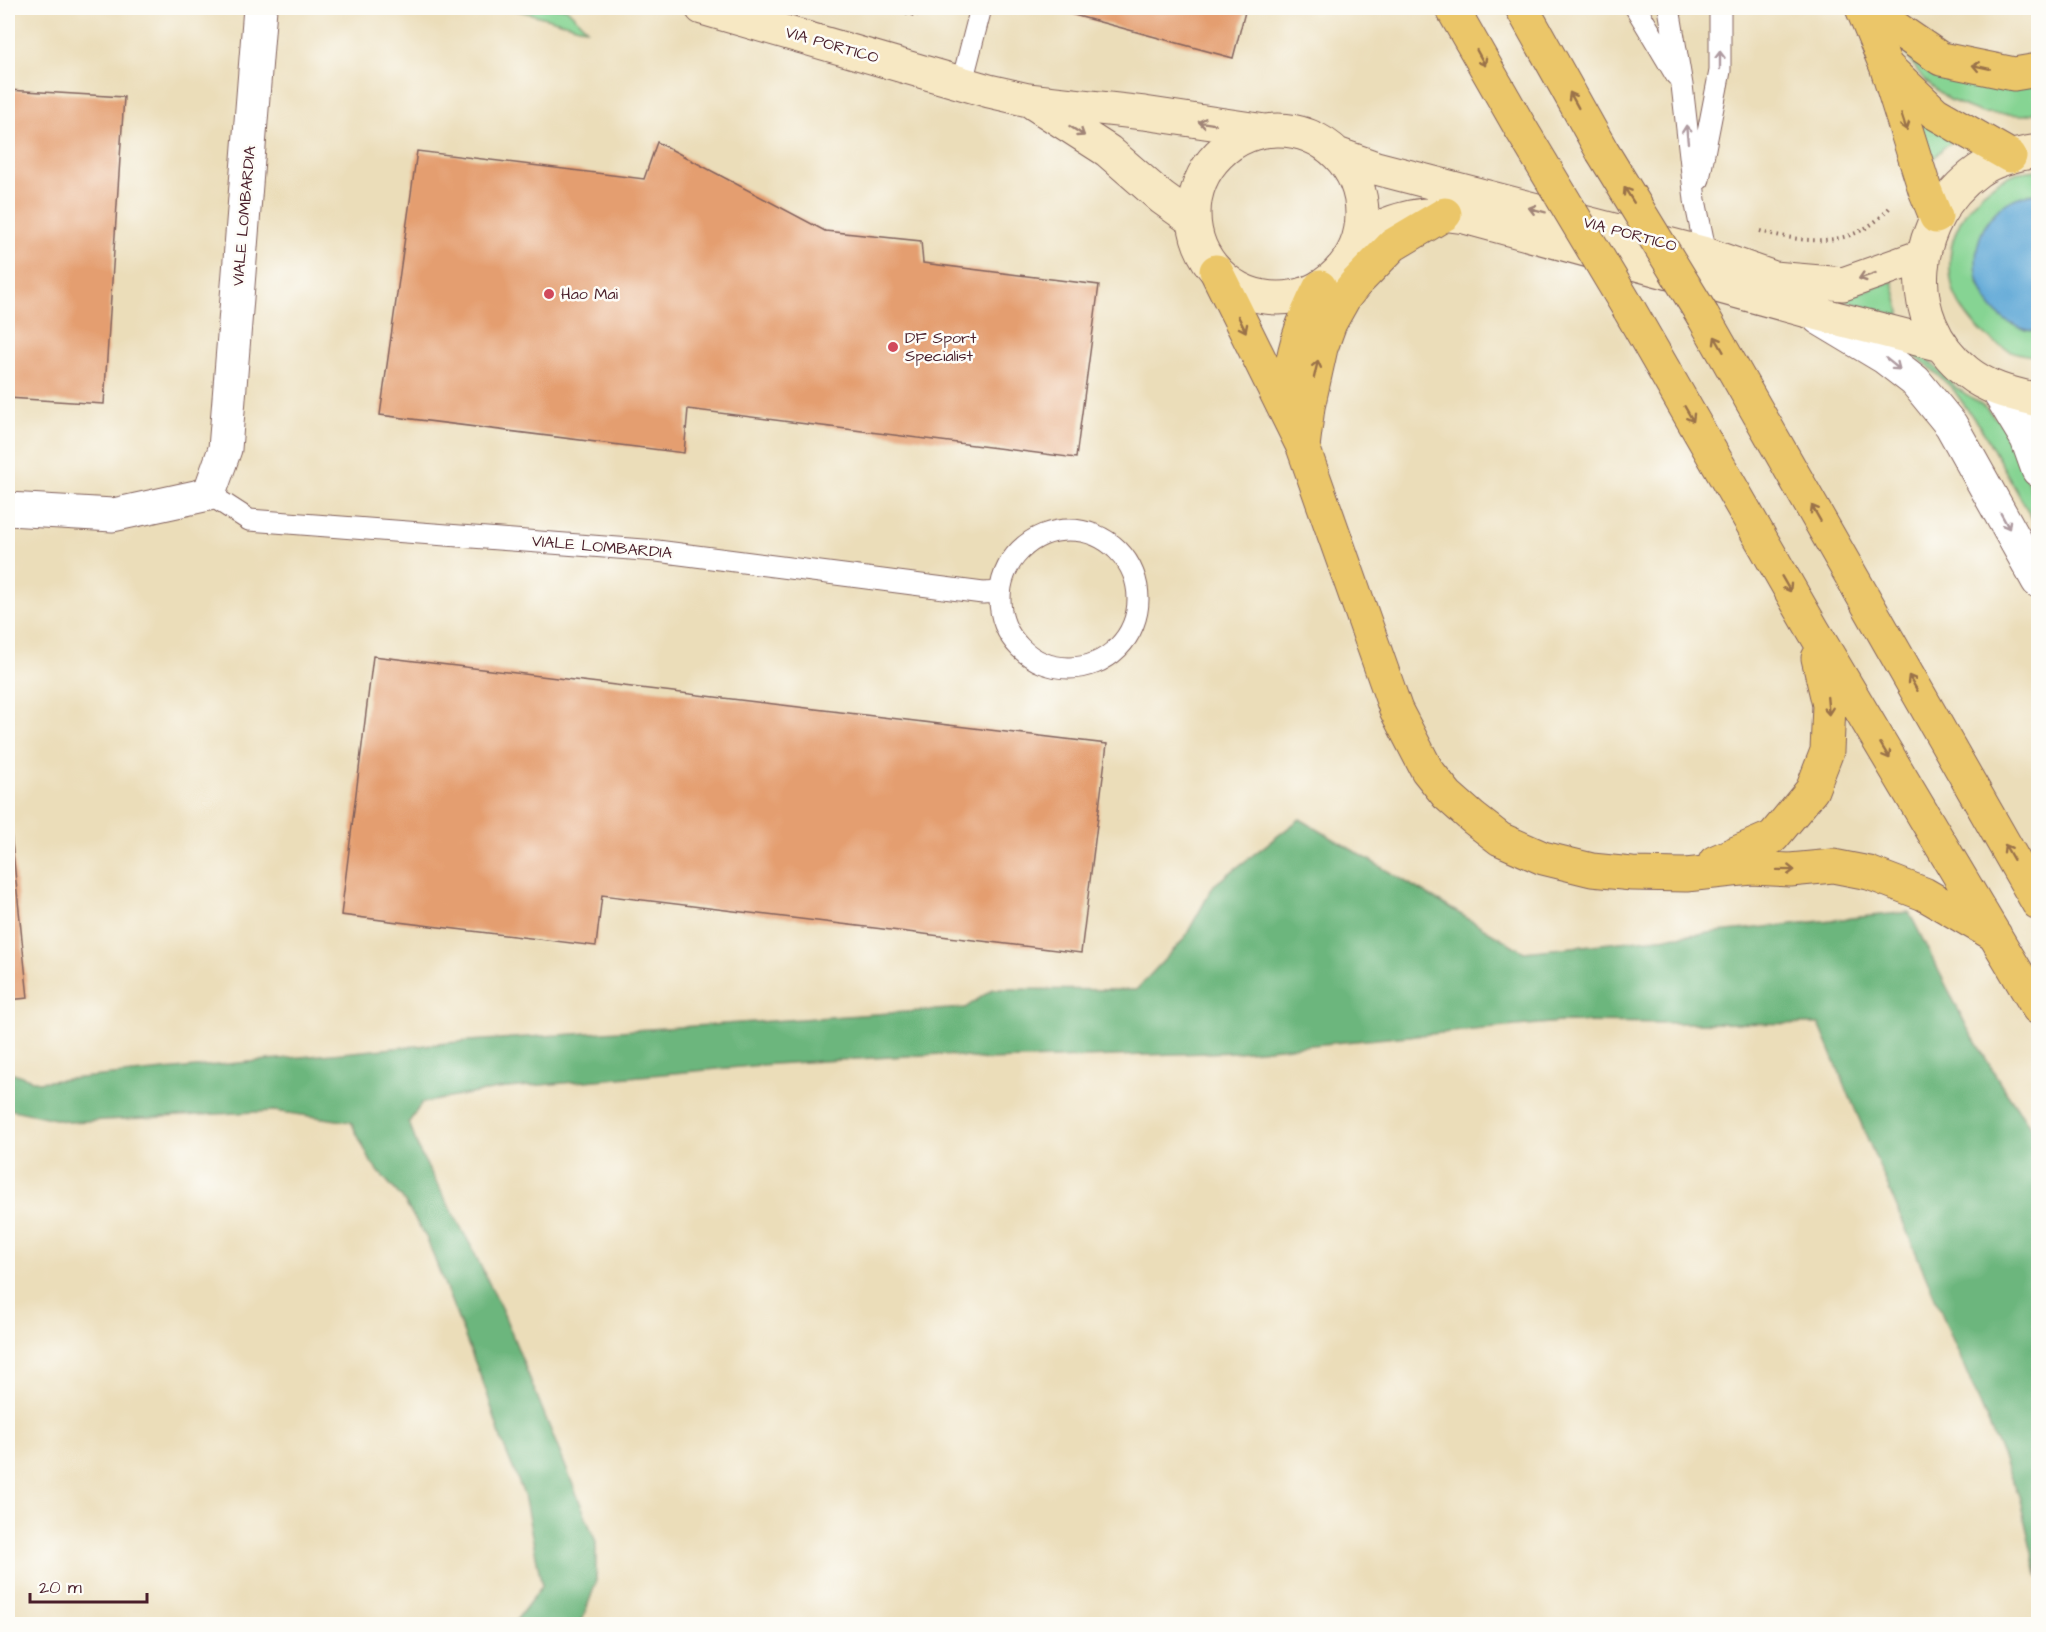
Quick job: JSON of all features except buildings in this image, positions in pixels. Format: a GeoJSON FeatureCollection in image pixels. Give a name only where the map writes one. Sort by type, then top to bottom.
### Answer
{"type":"FeatureCollection","features":[{"type":"Feature","properties":{"kind":"highway"},"geometry":{"type":"LineString","coordinates":[[1452,8],[1520,128],[1629,309],[1812,628],[2038,1008]]}},
{"type":"Feature","properties":{"kind":"highway"},"geometry":{"type":"LineString","coordinates":[[1522,8],[1602,152],[1703,316],[2038,903]]}},
{"type":"Feature","properties":{"kind":"highway"},"geometry":{"type":"LineString","coordinates":[[1862,8],[1886,66],[1925,190],[1936,217]]}},
{"type":"Feature","properties":{"kind":"highway"},"geometry":{"type":"LineString","coordinates":[[1876,8],[1893,26],[1941,59],[2014,74],[2038,70]]}},
{"type":"Feature","properties":{"kind":"highway"},"geometry":{"type":"LineString","coordinates":[[1886,66],[1935,113],[2024,153]]}},
{"type":"Feature","properties":{"kind":"highway"},"geometry":{"type":"LineString","coordinates":[[1304,447],[1308,407],[1321,348],[1330,323],[1344,298],[1393,245],[1444,214]]}},
{"type":"Feature","properties":{"kind":"highway"},"geometry":{"type":"LineString","coordinates":[[1216,271],[1304,447]]}},
{"type":"Feature","properties":{"kind":"highway"},"geometry":{"type":"LineString","coordinates":[[1320,287],[1305,315],[1293,360],[1291,388],[1304,447],[1396,710],[1427,770],[1447,795],[1500,839],[1543,858],[1592,870],[1632,874],[1686,875],[1751,868],[1790,870],[1833,866],[1869,873],[1924,894],[1995,935]]}},
{"type":"Feature","properties":{"kind":"highway"},"geometry":{"type":"LineString","coordinates":[[1686,875],[1773,837],[1812,790],[1827,751],[1829,705],[1812,628]]}},
{"type":"Feature","properties":{"kind":"main road","name":"VIA PORTICO"},"geometry":{"type":"LineString","coordinates":[[702,8],[989,91],[1028,100],[1144,113],[1265,131],[1295,132],[1318,140],[1337,154],[1350,170],[1359,188],[1362,204],[1360,235],[1352,256],[1338,274],[1320,287],[1298,296],[1264,298],[1242,290],[1228,282],[1216,271],[1204,255],[1197,239],[1194,204],[1205,172],[1215,159],[1239,140],[1265,131]]}},
{"type":"Feature","properties":{"kind":"main road","name":"VIA PORTICO"},"geometry":{"type":"LineString","coordinates":[[1028,100],[1108,152],[1162,198],[1194,221]]}},
{"type":"Feature","properties":{"kind":"main road"},"geometry":{"type":"LineString","coordinates":[[2024,153],[1980,170],[1955,190],[1936,217],[1922,256],[1921,287],[1928,317],[1941,345],[1966,372],[1998,391],[2038,400]]}},
{"type":"Feature","properties":{"kind":"main road","name":"VIA PORTICO"},"geometry":{"type":"LineString","coordinates":[[1337,154],[1376,168],[1706,254],[1774,278],[1843,284],[1922,256]]}},
{"type":"Feature","properties":{"kind":"main road","name":"VIA PORTICO"},"geometry":{"type":"LineString","coordinates":[[1360,235],[1413,216],[1444,214],[1466,218],[1941,345]]}},
{"type":"Feature","properties":{"kind":"street","name":"VIALE LOMBARDIA"},"geometry":{"type":"LineString","coordinates":[[209,494],[225,448],[260,8]]}},
{"type":"Feature","properties":{"kind":"street","name":"VIA PORTICO"},"geometry":{"type":"LineString","coordinates":[[1808,311],[1884,357],[1915,381],[1951,424],[2038,581]]}},
{"type":"Feature","properties":{"kind":"street"},"geometry":{"type":"LineString","coordinates":[[1998,391],[2027,439],[2038,470]]}},
{"type":"Feature","properties":{"kind":"street"},"geometry":{"type":"LineString","coordinates":[[8,509],[113,514],[209,494]]}},
{"type":"Feature","properties":{"kind":"lane"},"geometry":{"type":"LineString","coordinates":[[962,82],[981,8]]}},
{"type":"Feature","properties":{"kind":"lane"},"geometry":{"type":"LineString","coordinates":[[1636,8],[1682,85]]}},
{"type":"Feature","properties":{"kind":"lane"},"geometry":{"type":"LineString","coordinates":[[1695,200],[1720,71],[1720,8]]}},
{"type":"Feature","properties":{"kind":"lane"},"geometry":{"type":"LineString","coordinates":[[1669,9],[1682,85],[1695,200],[1706,254]]}},
{"type":"Feature","properties":{"kind":"lane","name":"VIALE LOMBARDIA"},"geometry":{"type":"LineString","coordinates":[[209,494],[249,520],[657,551],[983,593],[1000,592]]}},
{"type":"Feature","properties":{"kind":"lane"},"geometry":{"type":"LineString","coordinates":[[1061,531],[1084,532],[1106,541],[1123,556],[1134,575],[1138,598],[1135,620],[1125,640],[1109,656],[1089,665],[1066,669],[1044,664],[1025,652],[1010,636],[1002,614],[1000,592],[1007,570],[1020,551],[1039,537],[1061,531]]}},
{"type":"Feature","properties":{"kind":"path"},"geometry":{"type":"LineString","coordinates":[[889,8],[918,15]]}},
{"type":"Feature","properties":{"kind":"path"},"geometry":{"type":"LineString","coordinates":[[1751,228],[1793,239],[1820,241],[1839,239],[1860,231],[1878,220],[1891,208],[1896,197]]}},
{"type":"Feature","properties":{"kind":"green space"},"geometry":{"type":"Polygon","coordinates":[[[509,8],[566,8],[587,29],[509,8]]]}},
{"type":"Feature","properties":{"kind":"green space"},"geometry":{"type":"Polygon","coordinates":[[[1901,47],[2038,76],[2038,112],[2025,115],[1982,113],[1950,100],[1924,80],[1901,47]]]}},
{"type":"Feature","properties":{"kind":"green space"},"geometry":{"type":"Polygon","coordinates":[[[1918,115],[1956,139],[1930,160],[1918,115]]]}},
{"type":"Feature","properties":{"kind":"green space"},"geometry":{"type":"Polygon","coordinates":[[[2038,170],[2038,193],[2028,194],[1978,283],[1989,302],[2001,316],[2017,327],[2038,332],[2038,356],[2017,353],[1997,344],[1972,321],[1955,295],[1950,276],[1950,257],[1953,239],[1960,222],[1983,192],[2016,173],[2038,170]]]}},
{"type":"Feature","properties":{"kind":"green space"},"geometry":{"type":"Polygon","coordinates":[[[1893,281],[1899,316],[1840,299],[1893,281]]]}},
{"type":"Feature","properties":{"kind":"green space"},"geometry":{"type":"Polygon","coordinates":[[[1892,342],[1922,354],[1955,387],[1984,406],[2003,426],[2015,448],[2038,510],[2038,529],[1984,433],[1953,389],[1926,364],[1892,342]]]}},
{"type":"Feature","properties":{"kind":"green space"},"geometry":{"type":"Polygon","coordinates":[[[1300,819],[1524,952],[1909,912],[1969,1031],[2038,1138],[2038,1578],[2019,1496],[1819,1024],[1560,1022],[1238,1052],[988,1060],[941,1054],[773,1064],[497,1089],[422,1103],[409,1122],[419,1151],[470,1244],[503,1312],[596,1542],[596,1582],[581,1624],[511,1624],[542,1586],[524,1495],[426,1237],[402,1198],[372,1164],[351,1122],[274,1111],[69,1122],[8,1109],[8,1071],[38,1082],[469,1041],[965,1008],[993,989],[1136,990],[1184,939],[1214,885],[1300,819]]]}},
{"type":"Feature","properties":{"kind":"water"},"geometry":{"type":"Polygon","coordinates":[[[2038,193],[2038,332],[2011,323],[1991,307],[1980,285],[1976,261],[1980,237],[1992,216],[2011,201],[2038,193]]]}},
{"type":"Feature","properties":{"kind":"place","name":"Hao Mai"},"geometry":{"type":"Point","coordinates":[549,294]}},
{"type":"Feature","properties":{"kind":"place","name":"DF Sport Specialist"},"geometry":{"type":"Point","coordinates":[893,347]}}]}
